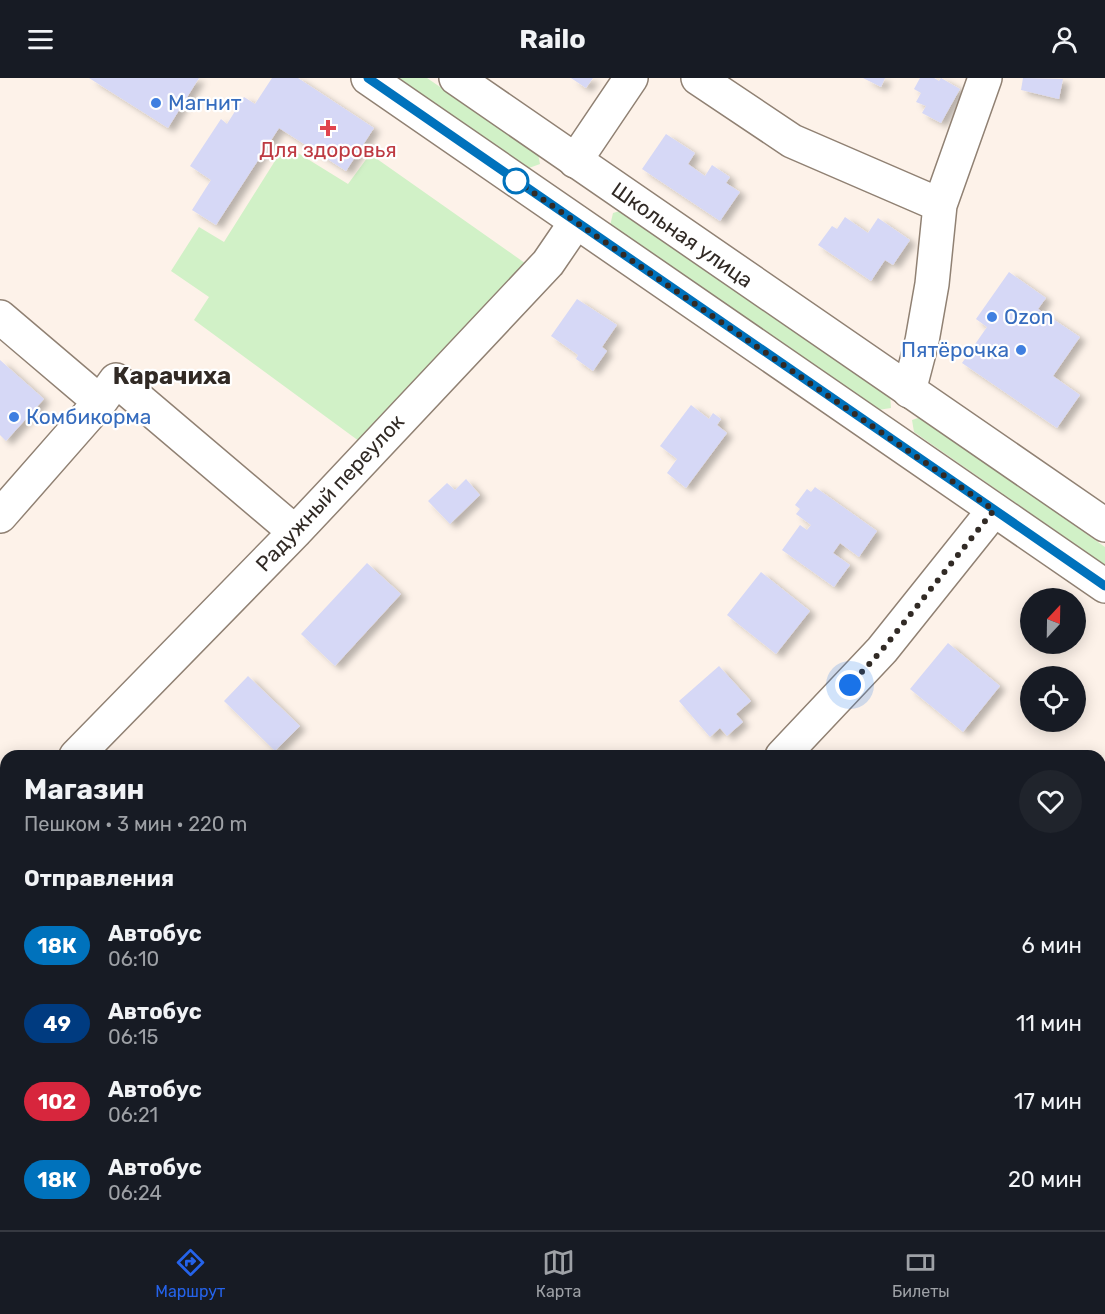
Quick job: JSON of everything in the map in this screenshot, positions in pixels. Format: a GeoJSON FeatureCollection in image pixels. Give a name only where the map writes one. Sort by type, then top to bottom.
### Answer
{"type":"FeatureCollection","features":[{"type":"Feature","properties":{"kind":"main road"},"geometry":{"type":"LineString","coordinates":[[368,78],[1105,586]]}},
{"type":"Feature","properties":{"kind":"main road","name":"Школьная улица"},"geometry":{"type":"LineString","coordinates":[[456,78],[1105,525]]}},
{"type":"Feature","properties":{"kind":"main road"},"geometry":{"type":"LineString","coordinates":[[575,161],[631,78]]}},
{"type":"Feature","properties":{"kind":"main road"},"geometry":{"type":"LineString","coordinates":[[698,78],[792,141],[940,206]]}},
{"type":"Feature","properties":{"kind":"main road"},"geometry":{"type":"LineString","coordinates":[[882,432],[909,391],[922,341],[932,284],[940,206],[985,78]]}},
{"type":"Feature","properties":{"kind":"main road","name":"Радужный переулок"},"geometry":{"type":"LineString","coordinates":[[82,750],[295,532],[548,263],[604,181]]}},
{"type":"Feature","properties":{"kind":"main road"},"geometry":{"type":"LineString","coordinates":[[0,317],[100,402]]}},
{"type":"Feature","properties":{"kind":"main road"},"geometry":{"type":"LineString","coordinates":[[0,516],[100,402],[116,380],[295,532]]}},
{"type":"Feature","properties":{"kind":"main road"},"geometry":{"type":"LineString","coordinates":[[788,750],[882,650],[994,510]]}},
{"type":"Feature","properties":{"kind":"green space"},"geometry":{"type":"Polygon","coordinates":[[[397,78],[427,78],[538,154],[540,164],[529,168],[397,78]]]}},
{"type":"Feature","properties":{"kind":"green space"},"geometry":{"type":"Polygon","coordinates":[[[285,145],[348,184],[370,154],[532,268],[363,444],[194,320],[209,297],[171,271],[199,227],[224,242],[285,145]]]}},
{"type":"Feature","properties":{"kind":"green space"},"geometry":{"type":"Polygon","coordinates":[[[623,210],[890,394],[891,408],[878,410],[610,226],[613,213],[623,210]]]}},
{"type":"Feature","properties":{"kind":"green space"},"geometry":{"type":"Polygon","coordinates":[[[921,417],[1105,547],[1105,565],[914,432],[912,420],[921,417]]]}},
{"type":"Feature","properties":{"kind":"building","name":"Магнит"},"geometry":{"type":"Polygon","coordinates":[[[89,78],[199,78],[168,128],[89,78]]]}},
{"type":"Feature","properties":{"kind":"building"},"geometry":{"type":"Polygon","coordinates":[[[272,78],[298,78],[374,128],[346,171],[279,128],[216,225],[192,210],[211,180],[190,166],[221,119],[227,124],[244,97],[255,104],[272,78]]]}},
{"type":"Feature","properties":{"kind":"building"},"geometry":{"type":"Polygon","coordinates":[[[571,78],[593,78],[586,88],[571,78]]]}},
{"type":"Feature","properties":{"kind":"building"},"geometry":{"type":"Polygon","coordinates":[[[863,78],[885,78],[881,87],[863,78]]]}},
{"type":"Feature","properties":{"kind":"building"},"geometry":{"type":"Polygon","coordinates":[[[920,78],[934,78],[939,81],[941,78],[960,89],[941,123],[922,113],[926,106],[916,102],[921,93],[914,89],[920,78]]]}},
{"type":"Feature","properties":{"kind":"building"},"geometry":{"type":"Polygon","coordinates":[[[1023,78],[1063,79],[1059,99],[1021,90],[1023,78]]]}},
{"type":"Feature","properties":{"kind":"building"},"geometry":{"type":"Polygon","coordinates":[[[666,134],[695,153],[688,164],[705,176],[712,165],[730,177],[726,183],[740,192],[720,221],[642,169],[666,134]]]}},
{"type":"Feature","properties":{"kind":"building"},"geometry":{"type":"Polygon","coordinates":[[[845,217],[868,233],[878,218],[910,240],[893,265],[885,260],[871,281],[818,245],[832,226],[837,229],[845,217]]]}},
{"type":"Feature","properties":{"kind":"building","name":"Пятёрочка"},"geometry":{"type":"Polygon","coordinates":[[[1009,272],[1046,298],[1038,309],[1080,337],[1053,376],[1080,395],[1057,428],[962,363],[987,327],[976,319],[1009,272]]]}},
{"type":"Feature","properties":{"kind":"building"},"geometry":{"type":"Polygon","coordinates":[[[577,299],[617,325],[602,347],[607,351],[593,371],[576,359],[578,355],[551,336],[577,299]]]}},
{"type":"Feature","properties":{"kind":"building","name":"Комбикорма"},"geometry":{"type":"Polygon","coordinates":[[[0,360],[44,399],[6,441],[0,435],[0,360]]]}},
{"type":"Feature","properties":{"kind":"building"},"geometry":{"type":"Polygon","coordinates":[[[691,405],[709,419],[713,413],[721,419],[717,425],[727,433],[686,488],[667,473],[677,459],[660,446],[691,405]]]}},
{"type":"Feature","properties":{"kind":"building"},"geometry":{"type":"Polygon","coordinates":[[[466,479],[480,495],[450,524],[428,501],[447,483],[455,490],[466,479]]]}},
{"type":"Feature","properties":{"kind":"building"},"geometry":{"type":"Polygon","coordinates":[[[815,487],[877,531],[859,557],[840,543],[833,553],[850,565],[834,587],[782,550],[800,525],[807,530],[811,525],[796,514],[800,509],[795,505],[807,489],[811,492],[815,487]]]}},
{"type":"Feature","properties":{"kind":"building"},"geometry":{"type":"Polygon","coordinates":[[[367,563],[401,594],[335,666],[301,634],[367,563]]]}},
{"type":"Feature","properties":{"kind":"building"},"geometry":{"type":"Polygon","coordinates":[[[761,572],[810,611],[776,654],[727,615],[761,572]]]}},
{"type":"Feature","properties":{"kind":"building"},"geometry":{"type":"Polygon","coordinates":[[[948,643],[1000,686],[963,732],[910,689],[948,643]]]}},
{"type":"Feature","properties":{"kind":"building"},"geometry":{"type":"Polygon","coordinates":[[[719,666],[751,701],[736,714],[743,722],[727,736],[720,728],[710,737],[679,701],[719,666]]]}},
{"type":"Feature","properties":{"kind":"building"},"geometry":{"type":"Polygon","coordinates":[[[248,676],[300,726],[274,750],[224,701],[248,676]]]}},
{"type":"Feature","properties":{"kind":"bus line","name":"18К"},"geometry":{"type":"LineString","coordinates":[[368,78],[1105,586]]}},
{"type":"Feature","properties":{"kind":"place","name":"Магнит"},"geometry":{"type":"Point","coordinates":[156,103]}},
{"type":"Feature","properties":{"kind":"place","name":"Для здоровья"},"geometry":{"type":"Point","coordinates":[328,128]}},
{"type":"Feature","properties":{"kind":"place","name":"Ozon"},"geometry":{"type":"Point","coordinates":[992,317]}},
{"type":"Feature","properties":{"kind":"place","name":"Пятёрочка"},"geometry":{"type":"Point","coordinates":[1021,350]}},
{"type":"Feature","properties":{"kind":"place","name":"Комбикорма"},"geometry":{"type":"Point","coordinates":[14,417]}},
{"type":"Feature","properties":{"kind":"district","name":"Карачиха"},"geometry":{"type":"Point","coordinates":[172,376]}},
{"type":"Feature","properties":{"kind":"route"},"geometry":{"type":"LineString","coordinates":[[516,181],[512,178],[994,510],[882,650],[850,685]]}}]}
